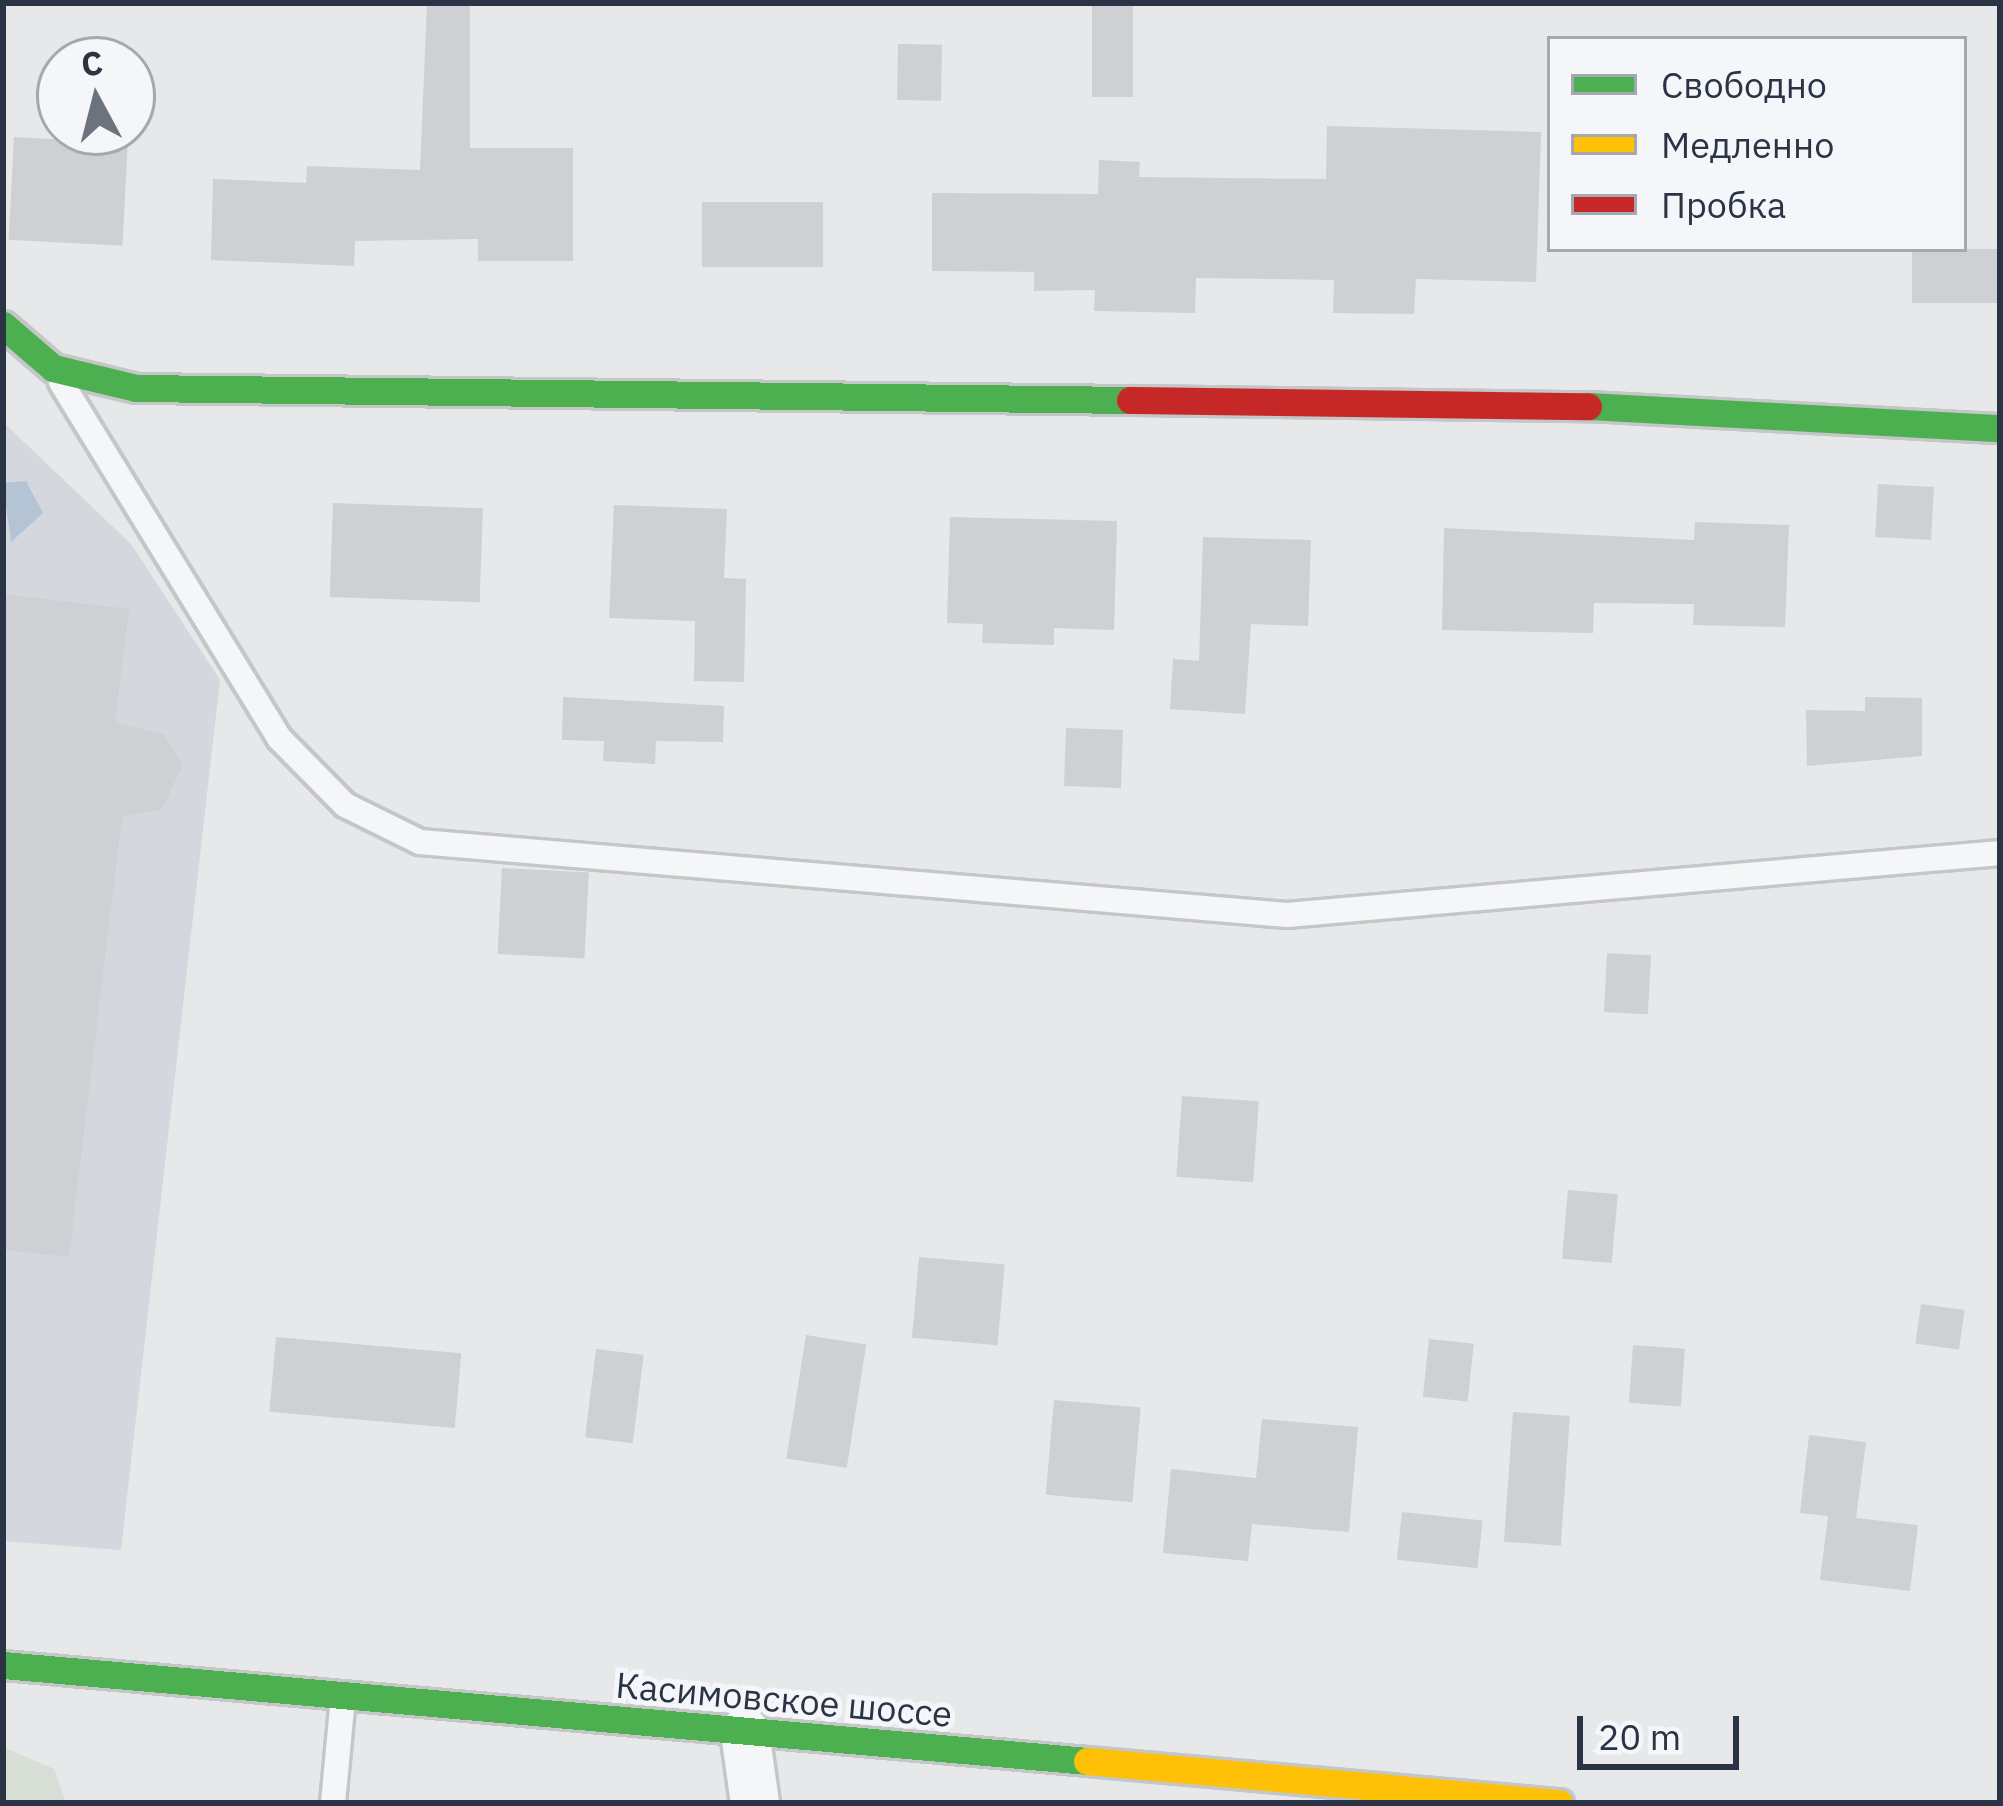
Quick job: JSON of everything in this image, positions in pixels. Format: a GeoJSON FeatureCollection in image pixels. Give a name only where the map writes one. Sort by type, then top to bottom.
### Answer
{"type":"FeatureCollection","features":[{"type":"Feature","properties":{"kind":"street"},"geometry":{"type":"LineString","coordinates":[[4,328],[53,368],[136,388],[1568,405],[2000,428]]}},
{"type":"Feature","properties":{"kind":"street","name":"Касимовское шоссе"},"geometry":{"type":"LineString","coordinates":[[3,1665],[1559,1803]]}},
{"type":"Feature","properties":{"kind":"street"},"geometry":{"type":"LineString","coordinates":[[745,1732],[755,1803]]}},
{"type":"Feature","properties":{"kind":"lane"},"geometry":{"type":"LineString","coordinates":[[53,368],[279,738],[345,805],[420,842],[1286,915],[2000,854]]}},
{"type":"Feature","properties":{"kind":"lane"},"geometry":{"type":"LineString","coordinates":[[333,1803],[343,1696]]}},
{"type":"Feature","properties":{"kind":"shaded area"},"geometry":{"type":"Polygon","coordinates":[[[3,422],[131,544],[220,680],[121,1550],[3,1541],[3,422]]]}},
{"type":"Feature","properties":{"kind":"shaded area"},"geometry":{"type":"Polygon","coordinates":[[[3,1747],[54,1769],[66,1803],[3,1803],[3,1747]]]}},
{"type":"Feature","properties":{"kind":"water"},"geometry":{"type":"Polygon","coordinates":[[[26,481],[43,513],[11,542],[3,483],[26,481]]]}},
{"type":"Feature","properties":{"kind":"building"},"geometry":{"type":"Polygon","coordinates":[[[427,3],[470,3],[470,148],[573,148],[573,261],[478,261],[478,239],[355,241],[354,266],[211,260],[213,179],[306,183],[307,166],[420,170],[427,3]]]}},
{"type":"Feature","properties":{"kind":"building"},"geometry":{"type":"Polygon","coordinates":[[[1092,3],[1133,3],[1133,97],[1092,97],[1092,3]]]}},
{"type":"Feature","properties":{"kind":"building"},"geometry":{"type":"Polygon","coordinates":[[[898,44],[942,45],[941,101],[897,100],[898,44]]]}},
{"type":"Feature","properties":{"kind":"building"},"geometry":{"type":"Polygon","coordinates":[[[1327,126],[1541,132],[1536,282],[1416,279],[1414,314],[1333,313],[1334,280],[1196,278],[1195,313],[1094,311],[1095,290],[1034,291],[1034,272],[932,271],[932,193],[1098,194],[1099,160],[1140,162],[1139,177],[1326,179],[1327,126]]]}},
{"type":"Feature","properties":{"kind":"building"},"geometry":{"type":"Polygon","coordinates":[[[14,137],[36,138],[36,156],[127,156],[122,246],[9,240],[14,137]]]}},
{"type":"Feature","properties":{"kind":"building"},"geometry":{"type":"Polygon","coordinates":[[[702,202],[823,202],[823,267],[702,267],[702,202]]]}},
{"type":"Feature","properties":{"kind":"building"},"geometry":{"type":"Polygon","coordinates":[[[2000,249],[2000,303],[1912,303],[1912,252],[2000,249]]]}},
{"type":"Feature","properties":{"kind":"building"},"geometry":{"type":"Polygon","coordinates":[[[1878,484],[1934,487],[1931,540],[1875,537],[1878,484]]]}},
{"type":"Feature","properties":{"kind":"building"},"geometry":{"type":"Polygon","coordinates":[[[333,503],[483,508],[480,602],[330,597],[333,503]]]}},
{"type":"Feature","properties":{"kind":"building"},"geometry":{"type":"Polygon","coordinates":[[[614,505],[727,509],[724,578],[746,579],[744,682],[694,681],[695,621],[609,618],[614,505]]]}},
{"type":"Feature","properties":{"kind":"building"},"geometry":{"type":"Polygon","coordinates":[[[950,517],[1117,521],[1114,630],[1054,628],[1054,645],[982,643],[983,624],[947,623],[950,517]]]}},
{"type":"Feature","properties":{"kind":"building"},"geometry":{"type":"Polygon","coordinates":[[[1695,522],[1789,525],[1785,627],[1693,625],[1694,604],[1594,603],[1593,633],[1442,630],[1444,528],[1694,540],[1695,522]]]}},
{"type":"Feature","properties":{"kind":"building"},"geometry":{"type":"Polygon","coordinates":[[[1203,537],[1311,540],[1308,626],[1251,624],[1245,714],[1170,709],[1173,659],[1199,661],[1203,537]]]}},
{"type":"Feature","properties":{"kind":"building"},"geometry":{"type":"Polygon","coordinates":[[[3,594],[129,609],[115,722],[164,734],[183,765],[162,809],[122,817],[69,1257],[3,1250],[3,594]]]}},
{"type":"Feature","properties":{"kind":"building"},"geometry":{"type":"Polygon","coordinates":[[[563,697],[724,706],[723,742],[656,741],[655,764],[603,761],[604,741],[562,740],[563,697]]]}},
{"type":"Feature","properties":{"kind":"building"},"geometry":{"type":"Polygon","coordinates":[[[1865,697],[1922,698],[1922,756],[1807,766],[1806,710],[1865,711],[1865,697]]]}},
{"type":"Feature","properties":{"kind":"building"},"geometry":{"type":"Polygon","coordinates":[[[1066,728],[1123,730],[1121,788],[1064,786],[1066,728]]]}},
{"type":"Feature","properties":{"kind":"building"},"geometry":{"type":"Polygon","coordinates":[[[502,868],[589,873],[584,958],[497,954],[502,868]]]}},
{"type":"Feature","properties":{"kind":"building"},"geometry":{"type":"Polygon","coordinates":[[[1607,953],[1651,955],[1648,1014],[1604,1012],[1607,953]]]}},
{"type":"Feature","properties":{"kind":"building"},"geometry":{"type":"Polygon","coordinates":[[[1182,1096],[1259,1101],[1253,1182],[1176,1177],[1182,1096]]]}},
{"type":"Feature","properties":{"kind":"building"},"geometry":{"type":"Polygon","coordinates":[[[1568,1190],[1618,1194],[1612,1263],[1562,1259],[1568,1190]]]}},
{"type":"Feature","properties":{"kind":"building"},"geometry":{"type":"Polygon","coordinates":[[[919,1257],[1005,1264],[998,1345],[912,1338],[919,1257]]]}},
{"type":"Feature","properties":{"kind":"building"},"geometry":{"type":"Polygon","coordinates":[[[1921,1304],[1965,1310],[1959,1350],[1915,1344],[1921,1304]]]}},
{"type":"Feature","properties":{"kind":"building"},"geometry":{"type":"Polygon","coordinates":[[[806,1335],[866,1345],[847,1468],[786,1458],[806,1335]]]}},
{"type":"Feature","properties":{"kind":"building"},"geometry":{"type":"Polygon","coordinates":[[[276,1337],[461,1353],[455,1428],[269,1412],[276,1337]]]}},
{"type":"Feature","properties":{"kind":"building"},"geometry":{"type":"Polygon","coordinates":[[[1429,1339],[1474,1344],[1468,1401],[1423,1397],[1429,1339]]]}},
{"type":"Feature","properties":{"kind":"building"},"geometry":{"type":"Polygon","coordinates":[[[1633,1345],[1685,1349],[1681,1406],[1629,1403],[1633,1345]]]}},
{"type":"Feature","properties":{"kind":"building"},"geometry":{"type":"Polygon","coordinates":[[[596,1349],[644,1355],[633,1443],[585,1437],[596,1349]]]}},
{"type":"Feature","properties":{"kind":"building"},"geometry":{"type":"Polygon","coordinates":[[[1054,1400],[1141,1408],[1132,1502],[1046,1495],[1054,1400]]]}},
{"type":"Feature","properties":{"kind":"building"},"geometry":{"type":"Polygon","coordinates":[[[1513,1412],[1570,1416],[1561,1546],[1504,1542],[1513,1412]]]}},
{"type":"Feature","properties":{"kind":"building"},"geometry":{"type":"Polygon","coordinates":[[[1262,1419],[1358,1427],[1349,1532],[1252,1524],[1248,1561],[1163,1553],[1171,1469],[1256,1478],[1262,1419]]]}},
{"type":"Feature","properties":{"kind":"building"},"geometry":{"type":"Polygon","coordinates":[[[1809,1435],[1866,1442],[1856,1518],[1918,1525],[1910,1591],[1820,1580],[1828,1516],[1800,1513],[1809,1435]]]}},
{"type":"Feature","properties":{"kind":"building"},"geometry":{"type":"Polygon","coordinates":[[[1402,1512],[1483,1520],[1478,1568],[1397,1560],[1402,1512]]]}},
{"type":"Feature","properties":{"kind":"traffic: fast"},"geometry":{"type":"LineString","coordinates":[[3,325],[53,368],[136,388],[1130,400]]}},
{"type":"Feature","properties":{"kind":"traffic: fast"},"geometry":{"type":"LineString","coordinates":[[1588,406],[2000,428]]}},
{"type":"Feature","properties":{"kind":"traffic: fast"},"geometry":{"type":"LineString","coordinates":[[3,1665],[1087,1761]]}},
{"type":"Feature","properties":{"kind":"traffic: slow"},"geometry":{"type":"LineString","coordinates":[[1087,1761],[1559,1803]]}},
{"type":"Feature","properties":{"kind":"traffic: jam"},"geometry":{"type":"LineString","coordinates":[[1130,400],[1588,406]]}}]}
